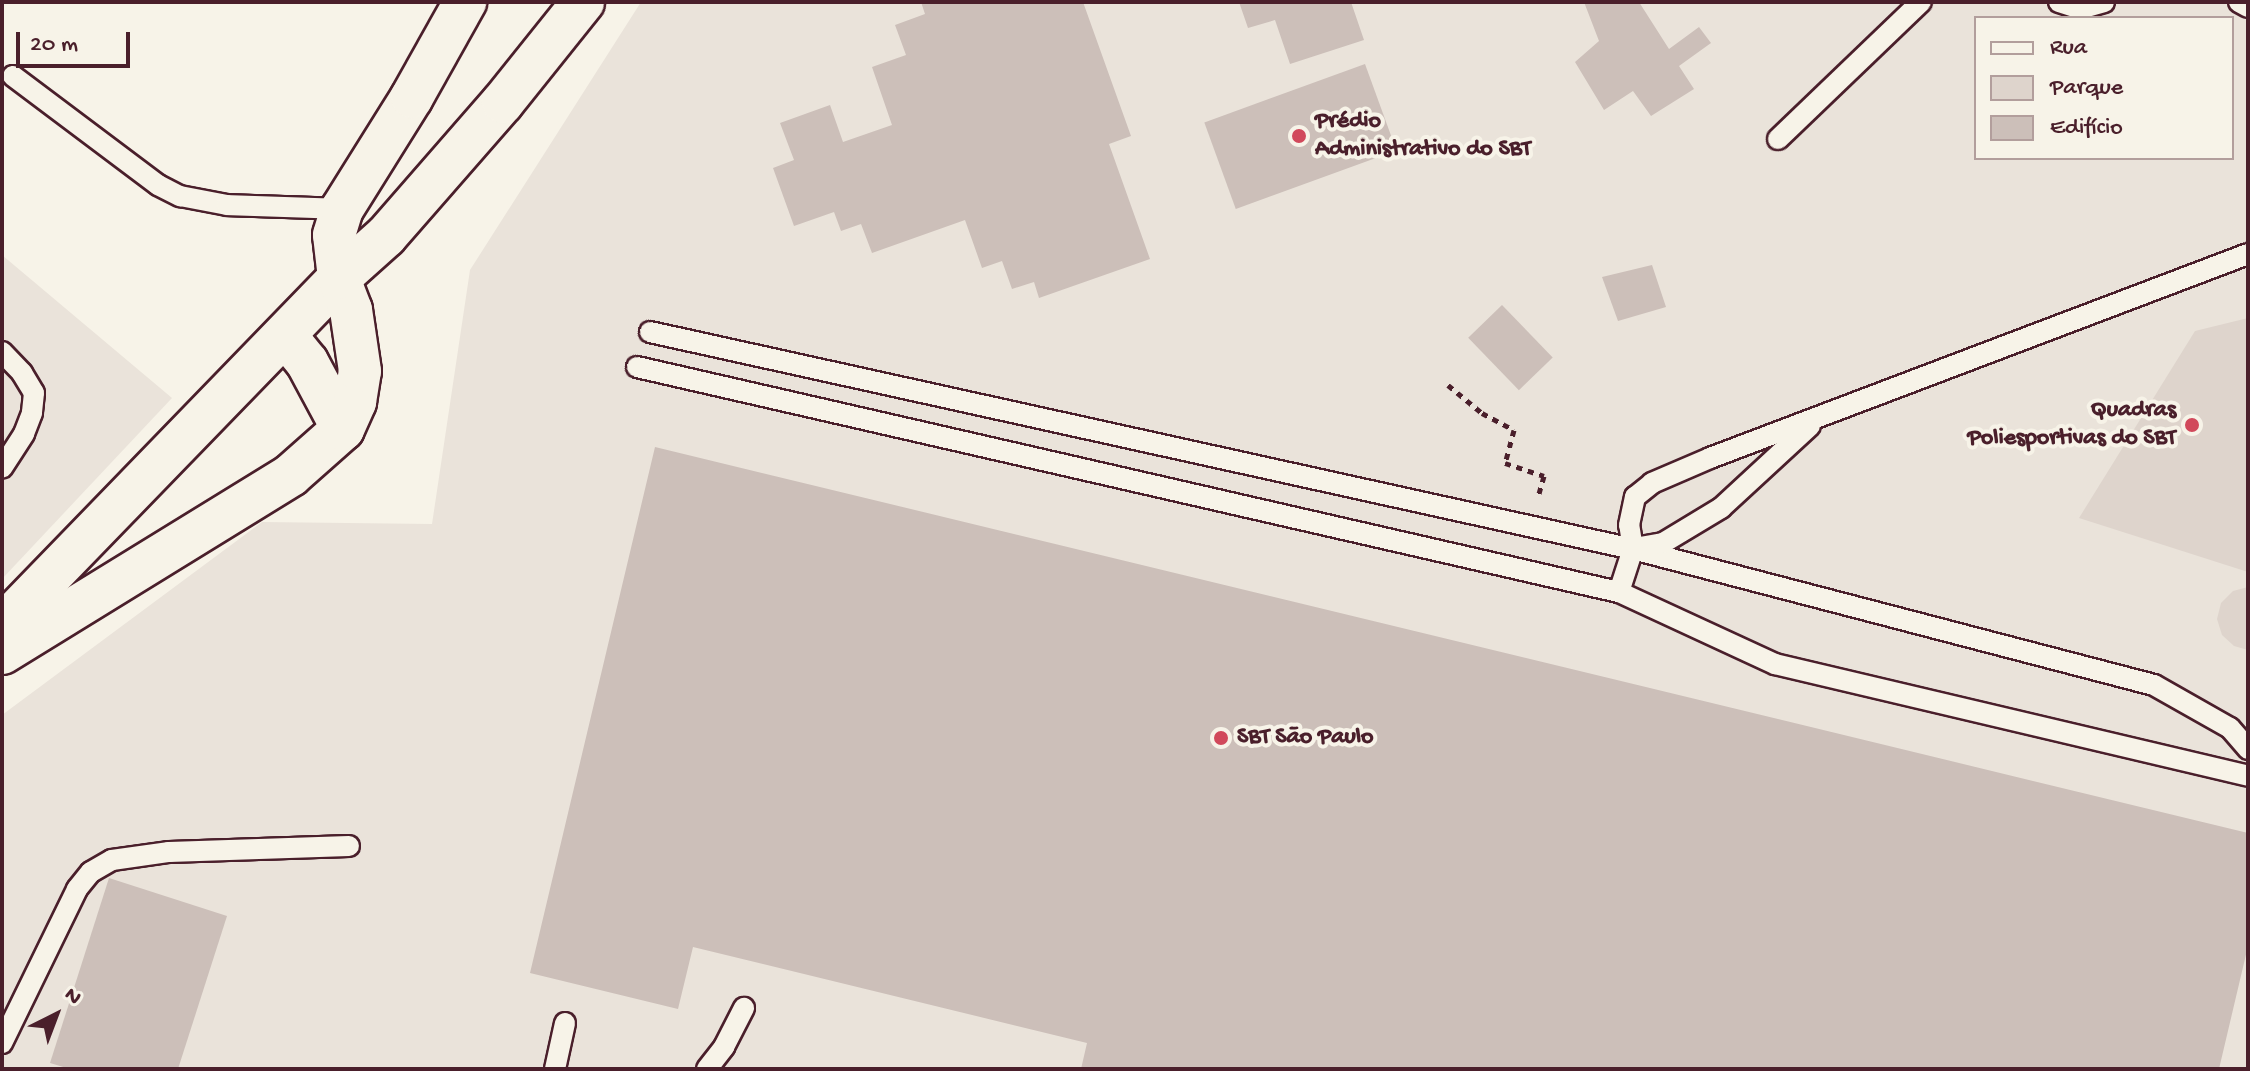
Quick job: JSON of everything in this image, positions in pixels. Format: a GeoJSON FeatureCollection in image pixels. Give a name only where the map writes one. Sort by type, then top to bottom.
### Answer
{"type":"FeatureCollection","features":[{"type":"Feature","properties":{"kind":"street"},"geometry":{"type":"LineString","coordinates":[[2,653],[291,475],[343,429],[355,402],[360,371],[351,310],[339,278],[334,235],[342,209],[412,97],[465,2]]}},
{"type":"Feature","properties":{"kind":"street"},"geometry":{"type":"LineString","coordinates":[[2,626],[339,278],[386,236],[503,102],[583,2]]}},
{"type":"Feature","properties":{"kind":"street"},"geometry":{"type":"LineString","coordinates":[[285,335],[307,362],[343,429]]}},
{"type":"Feature","properties":{"kind":"lane"},"geometry":{"type":"LineString","coordinates":[[1778,139],[1921,2]]}},
{"type":"Feature","properties":{"kind":"lane"},"geometry":{"type":"LineString","coordinates":[[2059,2],[2080,9],[2104,2]]}},
{"type":"Feature","properties":{"kind":"lane"},"geometry":{"type":"LineString","coordinates":[[2239,2],[2248,7]]}},
{"type":"Feature","properties":{"kind":"lane"},"geometry":{"type":"LineString","coordinates":[[13,76],[158,185],[180,196],[227,205],[342,209]]}},
{"type":"Feature","properties":{"kind":"lane"},"geometry":{"type":"LineString","coordinates":[[1619,592],[1633,549],[1629,525],[1635,497],[1652,483],[1710,458],[2248,254]]}},
{"type":"Feature","properties":{"kind":"lane"},"geometry":{"type":"LineString","coordinates":[[650,332],[1633,549],[2154,685],[2230,728],[2248,749]]}},
{"type":"Feature","properties":{"kind":"lane"},"geometry":{"type":"LineString","coordinates":[[2,352],[22,373],[34,393],[32,413],[24,434],[2,468]]}},
{"type":"Feature","properties":{"kind":"lane"},"geometry":{"type":"LineString","coordinates":[[637,367],[1619,592],[1775,664],[2248,776]]}},
{"type":"Feature","properties":{"kind":"lane"},"geometry":{"type":"LineString","coordinates":[[1633,549],[1663,543],[1721,508],[1819,418]]}},
{"type":"Feature","properties":{"kind":"lane"},"geometry":{"type":"LineString","coordinates":[[2,1043],[77,889],[91,872],[112,860],[169,852],[349,846]]}},
{"type":"Feature","properties":{"kind":"lane"},"geometry":{"type":"LineString","coordinates":[[707,1069],[724,1047],[744,1008]]}},
{"type":"Feature","properties":{"kind":"lane"},"geometry":{"type":"LineString","coordinates":[[555,1069],[565,1023]]}},
{"type":"Feature","properties":{"kind":"path"},"geometry":{"type":"LineString","coordinates":[[1448,385],[1482,413],[1505,428],[1514,430],[1505,463],[1544,476],[1537,502]]}},
{"type":"Feature","properties":{"kind":"shaded area"},"geometry":{"type":"Polygon","coordinates":[[[641,2],[2248,2],[2248,1069],[2,1069],[2,715],[262,522],[432,524],[470,270],[641,2]]]}},
{"type":"Feature","properties":{"kind":"shaded area"},"geometry":{"type":"Polygon","coordinates":[[[2,255],[172,398],[2,579],[2,255]]]}},
{"type":"Feature","properties":{"kind":"green space","name":"Quadras Poliesportivas do SBT"},"geometry":{"type":"Polygon","coordinates":[[[2248,318],[2248,572],[2079,518],[2195,331],[2248,318]]]}},
{"type":"Feature","properties":{"kind":"green space"},"geometry":{"type":"Polygon","coordinates":[[[2248,587],[2248,650],[2234,646],[2222,635],[2217,619],[2221,603],[2233,591],[2248,587]]]}},
{"type":"Feature","properties":{"kind":"building"},"geometry":{"type":"Polygon","coordinates":[[[921,2],[1083,2],[1131,136],[1109,144],[1150,259],[1039,298],[1034,282],[1012,289],[1002,261],[982,268],[965,220],[872,253],[861,224],[841,231],[834,212],[794,226],[773,168],[794,160],[780,123],[830,105],[843,142],[892,125],[872,67],[906,55],[895,25],[925,14],[921,2]]]}},
{"type":"Feature","properties":{"kind":"building"},"geometry":{"type":"Polygon","coordinates":[[[1239,2],[1351,2],[1364,40],[1290,64],[1275,20],[1248,28],[1239,2]]]}},
{"type":"Feature","properties":{"kind":"building"},"geometry":{"type":"Polygon","coordinates":[[[1584,2],[1639,2],[1669,49],[1699,27],[1711,43],[1679,66],[1694,89],[1651,116],[1633,91],[1604,110],[1575,62],[1599,41],[1584,2]]]}},
{"type":"Feature","properties":{"kind":"building","name":"Prédio Administrativo do SBT"},"geometry":{"type":"Polygon","coordinates":[[[1365,64],[1396,150],[1236,209],[1204,122],[1365,64]]]}},
{"type":"Feature","properties":{"kind":"building"},"geometry":{"type":"Polygon","coordinates":[[[1652,265],[1666,307],[1618,321],[1602,277],[1652,265]]]}},
{"type":"Feature","properties":{"kind":"building"},"geometry":{"type":"Polygon","coordinates":[[[1502,305],[1553,358],[1519,390],[1468,338],[1502,305]]]}},
{"type":"Feature","properties":{"kind":"building","name":"SBT São Paulo"},"geometry":{"type":"Polygon","coordinates":[[[655,447],[2248,833],[2248,946],[2219,1069],[1081,1069],[1087,1043],[693,947],[678,1009],[530,973],[655,447]]]}},
{"type":"Feature","properties":{"kind":"building"},"geometry":{"type":"Polygon","coordinates":[[[109,878],[227,916],[178,1069],[70,1069],[50,1063],[109,878]]]}},
{"type":"Feature","properties":{"kind":"place","name":"Prédio Administrativo do SBT"},"geometry":{"type":"Point","coordinates":[1299,136]}},
{"type":"Feature","properties":{"kind":"place","name":"Quadras Poliesportivas do SBT"},"geometry":{"type":"Point","coordinates":[2192,425]}},
{"type":"Feature","properties":{"kind":"place","name":"SBT São Paulo"},"geometry":{"type":"Point","coordinates":[1221,738]}}]}
